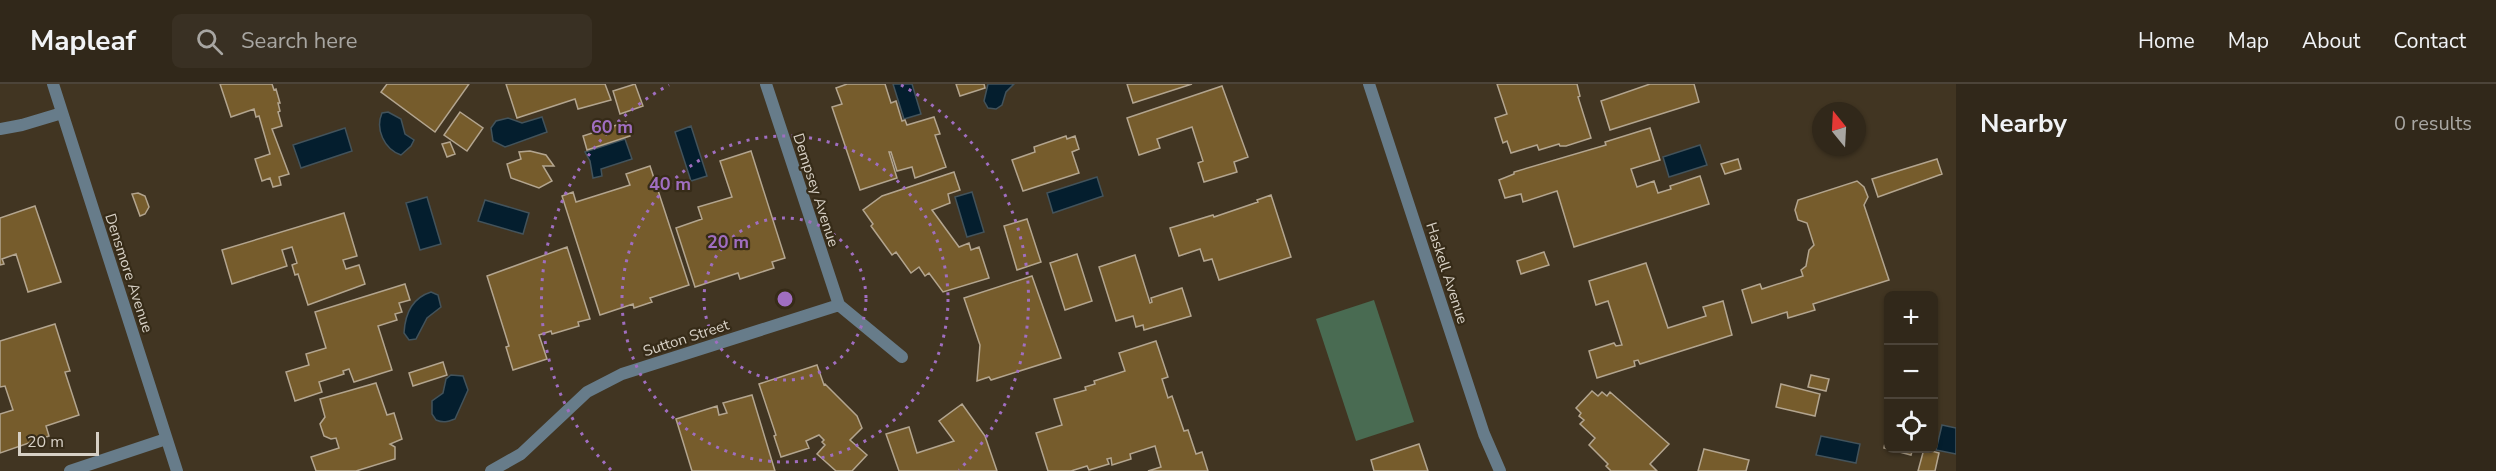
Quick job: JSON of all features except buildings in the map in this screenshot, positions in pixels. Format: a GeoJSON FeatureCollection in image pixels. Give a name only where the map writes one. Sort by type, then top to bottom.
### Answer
{"type":"FeatureCollection","features":[{"type":"Feature","properties":{"kind":"street","name":"Densmore Avenue"},"geometry":{"type":"LineString","coordinates":[[52,84],[177,471]]}},
{"type":"Feature","properties":{"kind":"street","name":"Dempsey Avenue"},"geometry":{"type":"LineString","coordinates":[[766,84],[839,305]]}},
{"type":"Feature","properties":{"kind":"street","name":"Haskell Avenue"},"geometry":{"type":"LineString","coordinates":[[1369,84],[1480,424],[1500,471]]}},
{"type":"Feature","properties":{"kind":"street"},"geometry":{"type":"LineString","coordinates":[[0,129],[22,125],[62,112]]}},
{"type":"Feature","properties":{"kind":"street"},"geometry":{"type":"LineString","coordinates":[[839,305],[902,357]]}},
{"type":"Feature","properties":{"kind":"street","name":"Sutton Street"},"geometry":{"type":"LineString","coordinates":[[491,471],[521,454],[586,392],[622,374],[839,305]]}},
{"type":"Feature","properties":{"kind":"street"},"geometry":{"type":"LineString","coordinates":[[70,471],[166,439]]}},
{"type":"Feature","properties":{"kind":"green space"},"geometry":{"type":"Polygon","coordinates":[[[1374,300],[1414,422],[1356,441],[1316,319],[1374,300]]]}},
{"type":"Feature","properties":{"kind":"water"},"geometry":{"type":"Polygon","coordinates":[[[893,84],[912,84],[921,114],[904,119],[893,84]]]}},
{"type":"Feature","properties":{"kind":"water"},"geometry":{"type":"Polygon","coordinates":[[[988,84],[1014,84],[1006,92],[1002,105],[996,109],[988,108],[984,101],[988,84]]]}},
{"type":"Feature","properties":{"kind":"water"},"geometry":{"type":"Polygon","coordinates":[[[388,112],[401,119],[405,134],[414,140],[401,155],[390,148],[380,132],[382,113],[388,112]]]}},
{"type":"Feature","properties":{"kind":"water"},"geometry":{"type":"Polygon","coordinates":[[[542,117],[547,132],[505,147],[493,141],[491,128],[496,121],[508,118],[522,123],[542,117]]]}},
{"type":"Feature","properties":{"kind":"water"},"geometry":{"type":"Polygon","coordinates":[[[691,126],[707,176],[691,181],[675,132],[691,126]]]}},
{"type":"Feature","properties":{"kind":"water"},"geometry":{"type":"Polygon","coordinates":[[[345,128],[352,151],[301,168],[293,145],[345,128]]]}},
{"type":"Feature","properties":{"kind":"water"},"geometry":{"type":"Polygon","coordinates":[[[625,139],[632,159],[601,169],[602,176],[593,178],[590,161],[585,152],[625,139]]]}},
{"type":"Feature","properties":{"kind":"water"},"geometry":{"type":"Polygon","coordinates":[[[1700,145],[1707,165],[1669,177],[1663,157],[1700,145]]]}},
{"type":"Feature","properties":{"kind":"water"},"geometry":{"type":"Polygon","coordinates":[[[1097,177],[1103,196],[1053,213],[1047,193],[1097,177]]]}},
{"type":"Feature","properties":{"kind":"water"},"geometry":{"type":"Polygon","coordinates":[[[972,192],[984,232],[967,237],[955,197],[972,192]]]}},
{"type":"Feature","properties":{"kind":"water"},"geometry":{"type":"Polygon","coordinates":[[[427,197],[441,244],[420,250],[406,203],[427,197]]]}},
{"type":"Feature","properties":{"kind":"water"},"geometry":{"type":"Polygon","coordinates":[[[485,200],[529,213],[523,234],[478,221],[485,200]]]}},
{"type":"Feature","properties":{"kind":"water"},"geometry":{"type":"Polygon","coordinates":[[[431,292],[438,295],[441,307],[427,318],[416,339],[409,340],[404,333],[408,313],[419,298],[431,292]]]}},
{"type":"Feature","properties":{"kind":"water"},"geometry":{"type":"Polygon","coordinates":[[[451,375],[463,376],[468,390],[455,419],[441,422],[436,420],[432,414],[432,401],[443,393],[446,379],[451,375]]]}},
{"type":"Feature","properties":{"kind":"water"},"geometry":{"type":"Polygon","coordinates":[[[1942,425],[1956,428],[1956,454],[1938,450],[1942,425]]]}},
{"type":"Feature","properties":{"kind":"water"},"geometry":{"type":"Polygon","coordinates":[[[1821,436],[1860,444],[1856,463],[1816,455],[1821,436]]]}}]}
